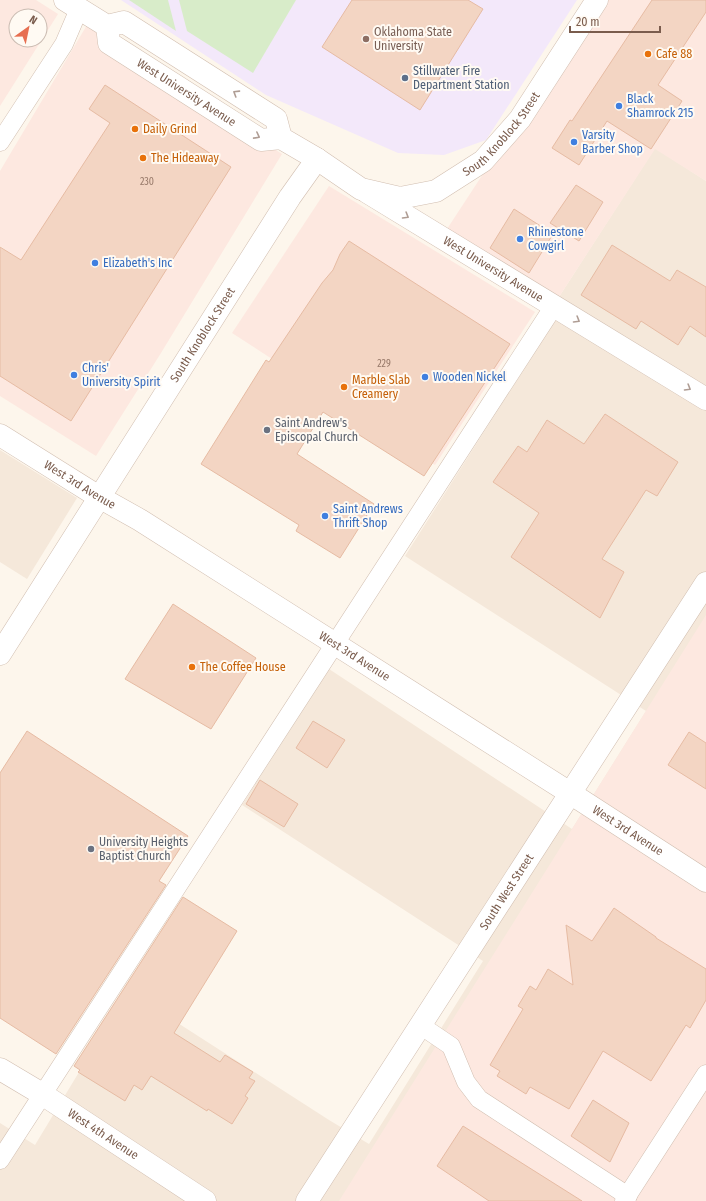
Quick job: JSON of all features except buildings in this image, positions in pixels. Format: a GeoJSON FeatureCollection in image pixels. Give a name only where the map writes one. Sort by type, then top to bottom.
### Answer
{"type":"FeatureCollection","features":[{"type":"Feature","properties":{"kind":"street","name":"South Knoblock Street"},"geometry":{"type":"LineString","coordinates":[[361,188],[400,198],[436,191],[483,161],[520,119],[596,0]]}},
{"type":"Feature","properties":{"kind":"street","name":"West University Avenue"},"geometry":{"type":"LineString","coordinates":[[72,5],[106,26],[124,22],[276,119],[282,138],[706,399]]}},
{"type":"Feature","properties":{"kind":"street","name":"South Knoblock Street"},"geometry":{"type":"LineString","coordinates":[[0,654],[290,197],[317,159]]}},
{"type":"Feature","properties":{"kind":"street","name":"West 3rd Avenue"},"geometry":{"type":"LineString","coordinates":[[0,435],[99,497],[140,520],[706,881]]}},
{"type":"Feature","properties":{"kind":"street","name":"South West Street"},"geometry":{"type":"LineString","coordinates":[[307,1201],[706,583]]}},
{"type":"Feature","properties":{"kind":"street","name":"West 4th Avenue"},"geometry":{"type":"LineString","coordinates":[[0,1069],[42,1094],[205,1201]]}},
{"type":"Feature","properties":{"kind":"lane"},"geometry":{"type":"LineString","coordinates":[[0,142],[64,44],[72,5]]}},
{"type":"Feature","properties":{"kind":"lane"},"geometry":{"type":"LineString","coordinates":[[0,1160],[554,306]]}},
{"type":"Feature","properties":{"kind":"lane"},"geometry":{"type":"LineString","coordinates":[[420,1025],[451,1046],[466,1082],[479,1100],[626,1198],[706,1074]]}},
{"type":"Feature","properties":{"kind":"shaded area"},"geometry":{"type":"Polygon","coordinates":[[[0,0],[36,0],[58,14],[48,30],[48,8],[8,8],[8,48],[37,48],[0,106],[0,0]]]}},
{"type":"Feature","properties":{"kind":"shaded area","name":"Oklahoma State University"},"geometry":{"type":"Polygon","coordinates":[[[121,0],[577,0],[486,140],[444,155],[398,153],[266,95],[121,0]]]}},
{"type":"Feature","properties":{"kind":"shaded area"},"geometry":{"type":"Polygon","coordinates":[[[597,0],[706,0],[706,181],[655,149],[557,300],[447,229],[597,0]]]}},
{"type":"Feature","properties":{"kind":"shaded area"},"geometry":{"type":"Polygon","coordinates":[[[87,25],[282,154],[161,353],[96,456],[0,396],[0,346],[46,277],[0,246],[0,171],[87,25]]]}},
{"type":"Feature","properties":{"kind":"shaded area"},"geometry":{"type":"Polygon","coordinates":[[[655,148],[706,181],[706,395],[557,300],[655,148]]]}},
{"type":"Feature","properties":{"kind":"shaded area","name":"Wooden Nickel"},"geometry":{"type":"Polygon","coordinates":[[[329,186],[535,312],[435,465],[232,333],[329,186]]]}},
{"type":"Feature","properties":{"kind":"shaded area"},"geometry":{"type":"Polygon","coordinates":[[[557,317],[706,409],[706,1201],[0,1201],[0,1123],[35,1145],[128,991],[369,1144],[483,961],[242,805],[329,669],[572,829],[646,711],[405,556],[557,317]]]}},
{"type":"Feature","properties":{"kind":"shaded area"},"geometry":{"type":"Polygon","coordinates":[[[0,450],[77,498],[27,579],[0,562],[0,450]]]}},
{"type":"Feature","properties":{"kind":"shaded area"},"geometry":{"type":"Polygon","coordinates":[[[706,615],[706,1201],[339,1201],[572,829],[706,615]]]}},
{"type":"Feature","properties":{"kind":"green space"},"geometry":{"type":"Polygon","coordinates":[[[129,0],[168,0],[176,31],[129,0]]]}},
{"type":"Feature","properties":{"kind":"green space"},"geometry":{"type":"Polygon","coordinates":[[[179,0],[296,0],[253,73],[187,31],[179,0]]]}},
{"type":"Feature","properties":{"kind":"place","name":"Oklahoma State University"},"geometry":{"type":"Point","coordinates":[366,39]}},
{"type":"Feature","properties":{"kind":"place","name":"Cafe 88"},"geometry":{"type":"Point","coordinates":[648,54]}},
{"type":"Feature","properties":{"kind":"place","name":"Stillwater Fire Department Station"},"geometry":{"type":"Point","coordinates":[405,78]}},
{"type":"Feature","properties":{"kind":"place","name":"Black Shamrock 215"},"geometry":{"type":"Point","coordinates":[619,106]}},
{"type":"Feature","properties":{"kind":"place","name":"Daily Grind"},"geometry":{"type":"Point","coordinates":[135,129]}},
{"type":"Feature","properties":{"kind":"place","name":"Varsity Barber Shop"},"geometry":{"type":"Point","coordinates":[574,142]}},
{"type":"Feature","properties":{"kind":"place","name":"The Hideaway"},"geometry":{"type":"Point","coordinates":[143,158]}},
{"type":"Feature","properties":{"kind":"place","name":"Rhinestone Cowgirl"},"geometry":{"type":"Point","coordinates":[520,239]}},
{"type":"Feature","properties":{"kind":"place","name":"Elizabeth's Inc"},"geometry":{"type":"Point","coordinates":[95,263]}},
{"type":"Feature","properties":{"kind":"place","name":"Chris' University Spirit"},"geometry":{"type":"Point","coordinates":[74,375]}},
{"type":"Feature","properties":{"kind":"place","name":"Wooden Nickel"},"geometry":{"type":"Point","coordinates":[425,377]}},
{"type":"Feature","properties":{"kind":"place","name":"Marble Slab Creamery"},"geometry":{"type":"Point","coordinates":[344,387]}},
{"type":"Feature","properties":{"kind":"place","name":"Saint Andrew's Episcopal Church"},"geometry":{"type":"Point","coordinates":[267,430]}},
{"type":"Feature","properties":{"kind":"place","name":"Saint Andrews Thrift Shop"},"geometry":{"type":"Point","coordinates":[325,516]}},
{"type":"Feature","properties":{"kind":"place","name":"The Coffee House"},"geometry":{"type":"Point","coordinates":[192,667]}},
{"type":"Feature","properties":{"kind":"place","name":"University Heights Baptist Church"},"geometry":{"type":"Point","coordinates":[91,849]}}]}
